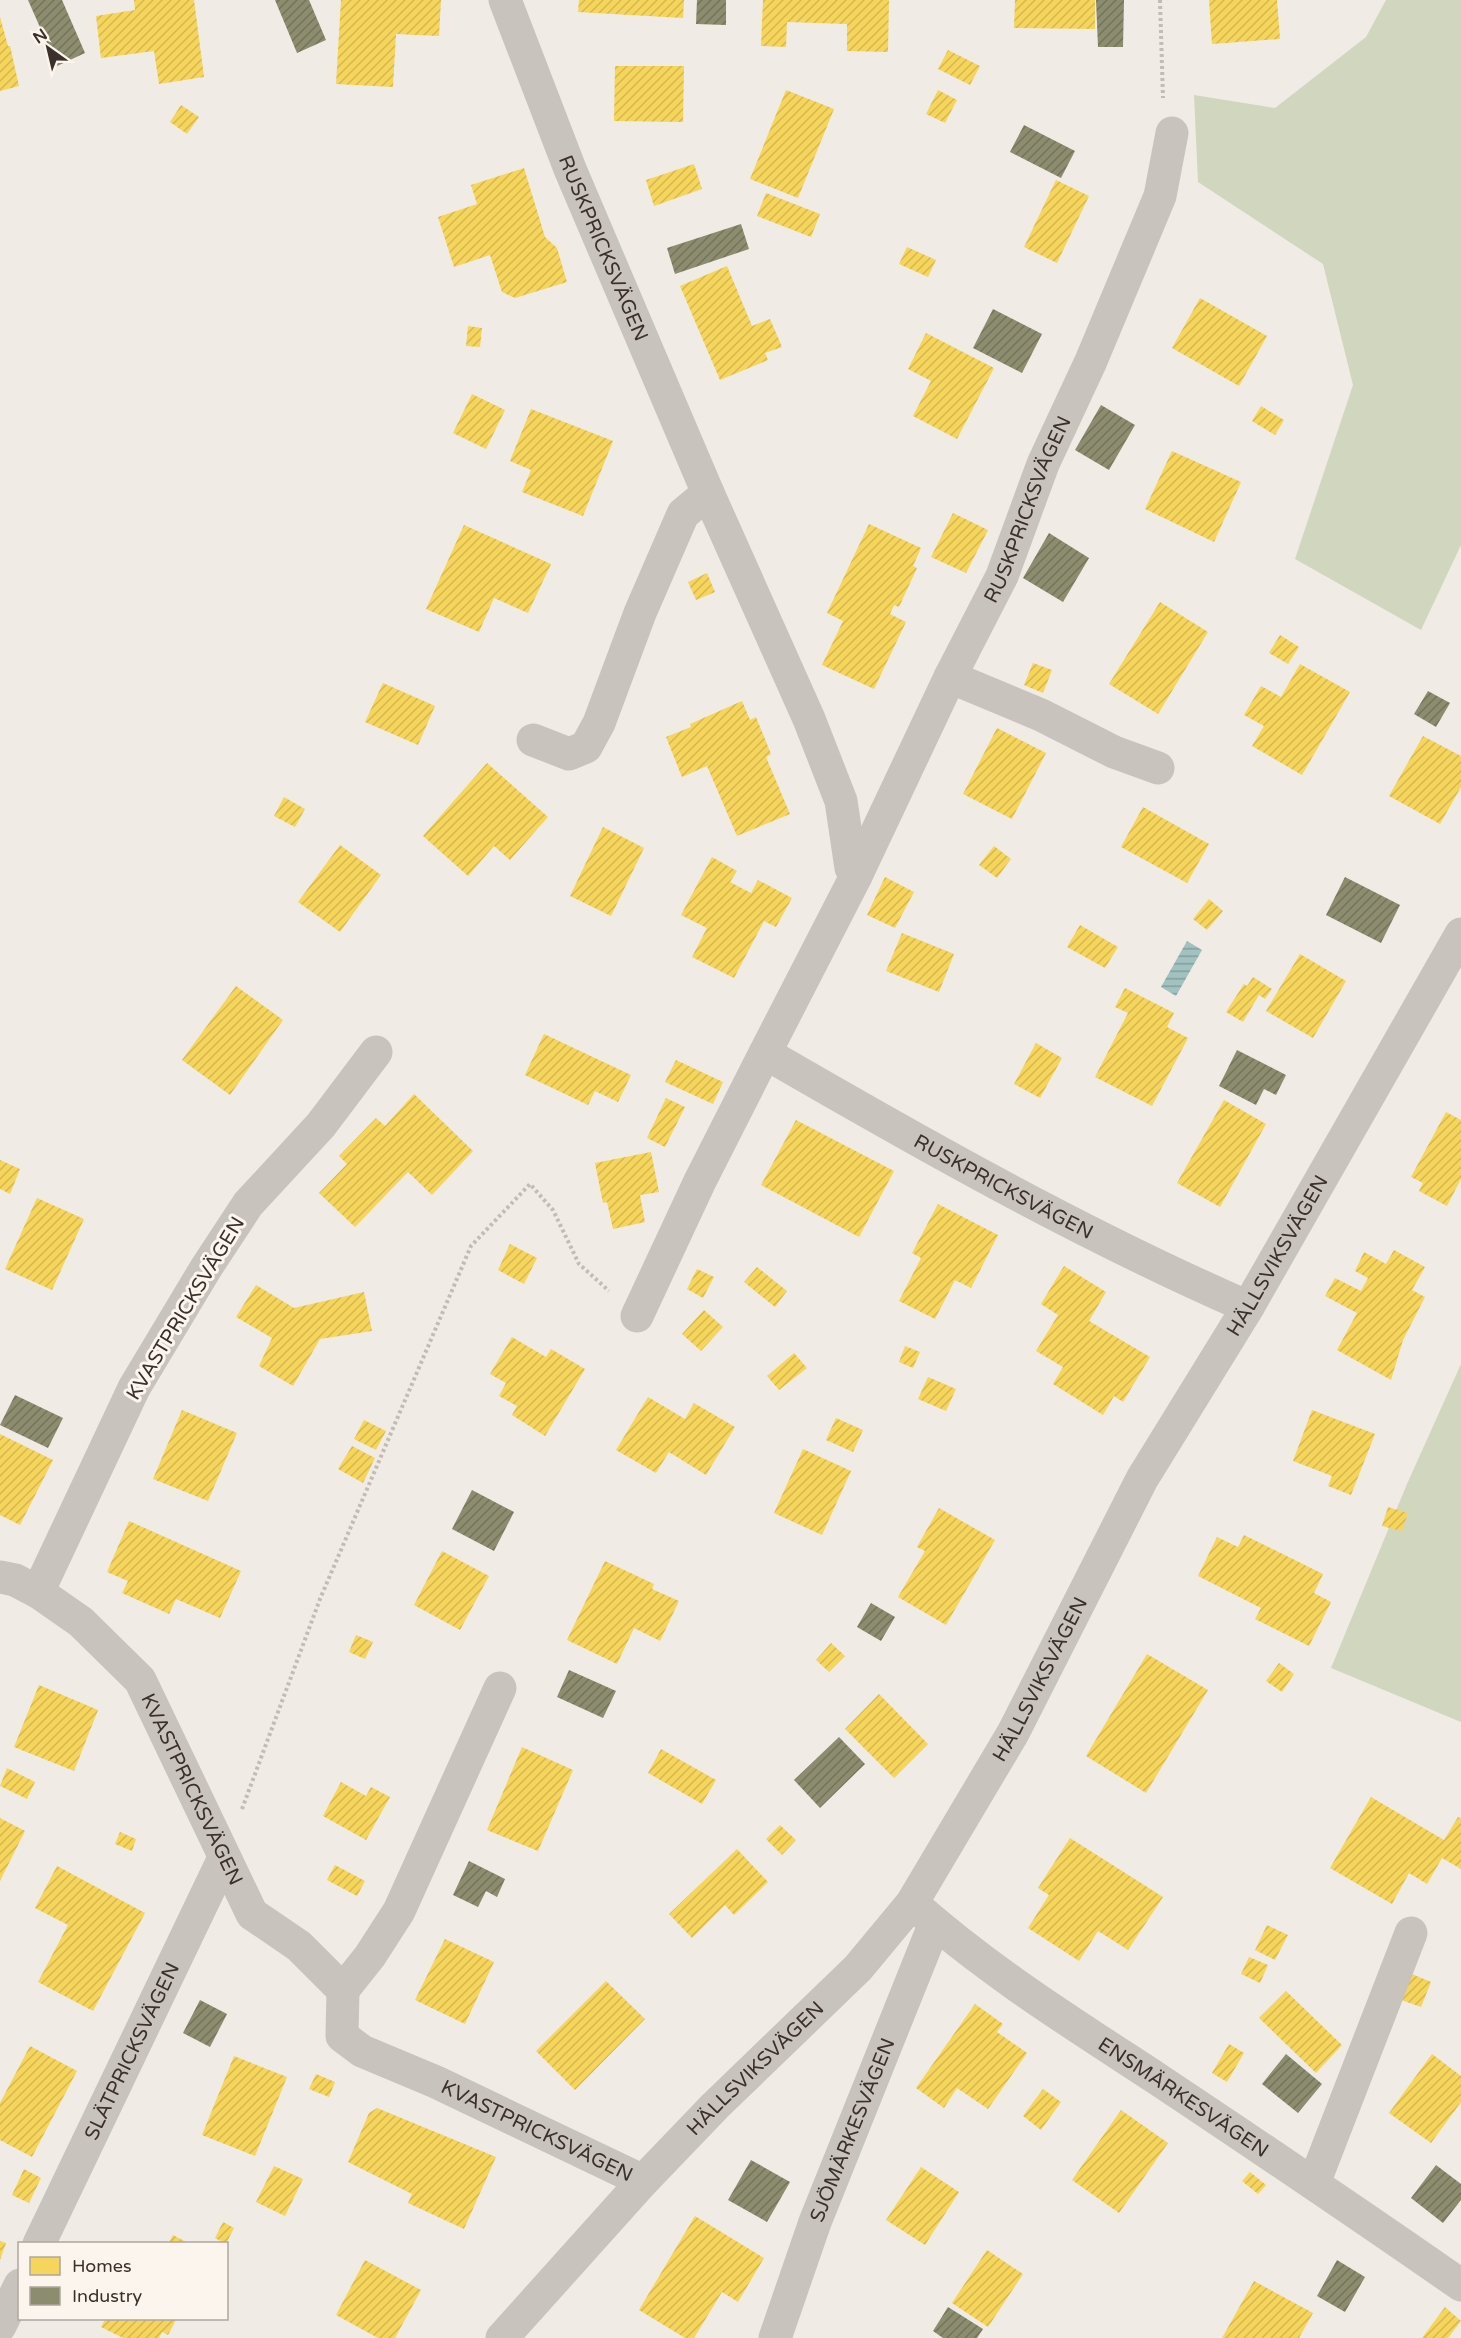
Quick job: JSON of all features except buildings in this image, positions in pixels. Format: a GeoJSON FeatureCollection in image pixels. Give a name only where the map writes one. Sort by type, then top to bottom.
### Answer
{"type":"FeatureCollection","features":[{"type":"Feature","properties":{"kind":"street","name":"RUSKPRICKSVÄGEN"},"geometry":{"type":"LineString","coordinates":[[505,0],[570,169],[708,494],[809,719],[841,801],[851,868],[856,876]]}},
{"type":"Feature","properties":{"kind":"street","name":"RUSKPRICKSVÄGEN"},"geometry":{"type":"LineString","coordinates":[[637,1316],[700,1181],[856,876],[950,677],[1002,576],[1043,464],[1091,361],[1160,196],[1172,133]]}},
{"type":"Feature","properties":{"kind":"street"},"geometry":{"type":"LineString","coordinates":[[532,740],[569,754],[586,747],[599,723],[640,613],[683,514],[708,494]]}},
{"type":"Feature","properties":{"kind":"street"},"geometry":{"type":"LineString","coordinates":[[950,677],[1041,715],[1114,752],[1158,768]]}},
{"type":"Feature","properties":{"kind":"street","name":"HÄLLSVIKSVÄGEN"},"geometry":{"type":"LineString","coordinates":[[502,2338],[643,2181],[715,2106],[858,1968],[924,1913],[1143,1479],[1248,1307],[1461,934]]}},
{"type":"Feature","properties":{"kind":"street","name":"KVASTPRICKSVÄGEN"},"geometry":{"type":"LineString","coordinates":[[38,1592],[134,1388],[206,1268],[248,1204],[321,1125],[376,1052]]}},
{"type":"Feature","properties":{"kind":"street","name":"RUSKPRICKSVÄGEN"},"geometry":{"type":"LineString","coordinates":[[765,1053],[922,1144],[996,1183],[1123,1249],[1248,1307]]}},
{"type":"Feature","properties":{"kind":"street","name":"KVASTPRICKSVÄGEN"},"geometry":{"type":"LineString","coordinates":[[0,1577],[15,1580],[38,1592],[81,1622],[140,1680],[252,1914],[299,1946],[343,1990],[342,2036],[363,2051],[436,2082],[643,2181]]}},
{"type":"Feature","properties":{"kind":"street"},"geometry":{"type":"LineString","coordinates":[[343,1990],[370,1956],[399,1911],[500,1688]]}},
{"type":"Feature","properties":{"kind":"street","name":"SLÄTPRICKSVÄGEN"},"geometry":{"type":"LineString","coordinates":[[40,2242],[224,1858]]}},
{"type":"Feature","properties":{"kind":"street","name":"ENSMÄRKESVÄGEN"},"geometry":{"type":"LineString","coordinates":[[924,1913],[1046,2006],[1314,2183],[1461,2285]]}},
{"type":"Feature","properties":{"kind":"street","name":"SJÖMÄRKESVÄGEN"},"geometry":{"type":"LineString","coordinates":[[775,2338],[924,1913]]}},
{"type":"Feature","properties":{"kind":"street"},"geometry":{"type":"LineString","coordinates":[[1314,2183],[1411,1933]]}},
{"type":"Feature","properties":{"kind":"street"},"geometry":{"type":"LineString","coordinates":[[0,2326],[18,2289]]}},
{"type":"Feature","properties":{"kind":"path"},"geometry":{"type":"LineString","coordinates":[[1160,0],[1164,114],[1172,133]]}},
{"type":"Feature","properties":{"kind":"path"},"geometry":{"type":"LineString","coordinates":[[224,1858],[320,1599],[471,1246],[530,1184],[553,1210],[579,1264],[637,1316]]}},
{"type":"Feature","properties":{"kind":"green space"},"geometry":{"type":"Polygon","coordinates":[[[1386,0],[1461,0],[1461,545],[1421,630],[1295,559],[1353,385],[1323,264],[1198,182],[1194,95],[1275,108],[1366,37],[1386,0]]]}},
{"type":"Feature","properties":{"kind":"green space"},"geometry":{"type":"Polygon","coordinates":[[[1461,1364],[1461,1722],[1331,1668],[1407,1484],[1461,1364]]]}},
{"type":"Feature","properties":{"kind":"water"},"geometry":{"type":"Polygon","coordinates":[[[1187,941],[1202,950],[1176,996],[1161,987],[1187,941]]]}}]}
